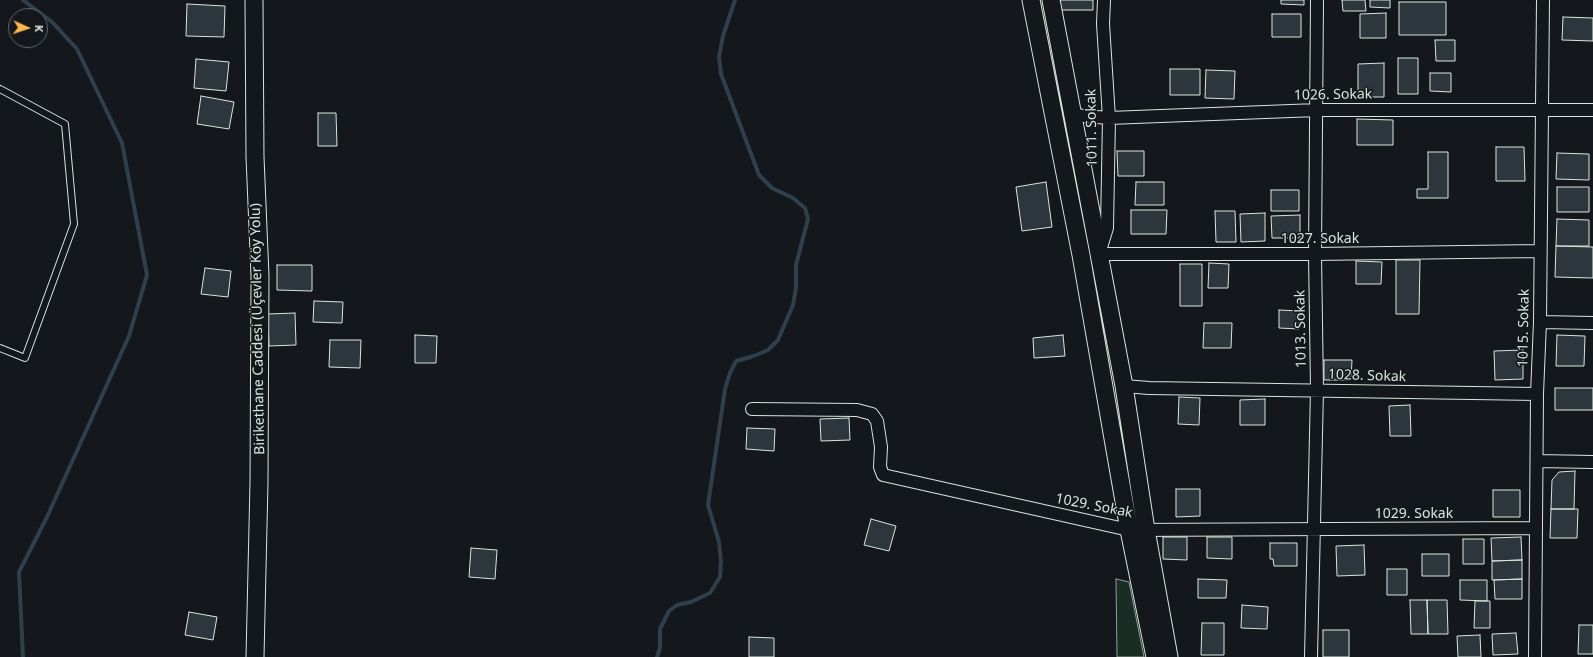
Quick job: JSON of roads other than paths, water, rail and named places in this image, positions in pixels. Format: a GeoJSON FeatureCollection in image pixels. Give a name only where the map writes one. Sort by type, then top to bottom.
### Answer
{"type":"FeatureCollection","features":[{"type":"Feature","properties":{"kind":"street","name":"Birikethane Caddesi (Üçevler Köy Yolu)"},"geometry":{"type":"LineString","coordinates":[[254,0],[255,157],[260,276],[259,482],[255,657]]}},
{"type":"Feature","properties":{"kind":"street"},"geometry":{"type":"LineString","coordinates":[[1031,0],[1082,255],[1129,530],[1155,657]]}},
{"type":"Feature","properties":{"kind":"street"},"geometry":{"type":"LineString","coordinates":[[1051,0],[1124,386],[1146,530],[1169,657]]}},
{"type":"Feature","properties":{"kind":"street","name":"1011. Sokak"},"geometry":{"type":"LineString","coordinates":[[1099,254],[1107,228],[1109,118],[1103,24],[1104,0]]}},
{"type":"Feature","properties":{"kind":"street","name":"1013. Sokak"},"geometry":{"type":"LineString","coordinates":[[1311,657],[1317,390],[1315,254],[1317,0]]}},
{"type":"Feature","properties":{"kind":"street","name":"1015. Sokak"},"geometry":{"type":"LineString","coordinates":[[1535,657],[1537,394],[1540,322],[1543,0]]}},
{"type":"Feature","properties":{"kind":"street","name":"1026. Sokak"},"geometry":{"type":"LineString","coordinates":[[1073,115],[1109,118],[1317,110],[1593,110]]}},
{"type":"Feature","properties":{"kind":"street","name":"1027. Sokak"},"geometry":{"type":"LineString","coordinates":[[1099,254],[1315,254],[1540,251]]}},
{"type":"Feature","properties":{"kind":"street"},"geometry":{"type":"LineString","coordinates":[[1540,322],[1593,323]]}},
{"type":"Feature","properties":{"kind":"street","name":"1028. Sokak"},"geometry":{"type":"LineString","coordinates":[[1124,386],[1149,388],[1537,394]]}},
{"type":"Feature","properties":{"kind":"street","name":"1029. Sokak"},"geometry":{"type":"LineString","coordinates":[[752,408],[857,410],[872,414],[877,421],[881,447],[880,467],[883,476],[1129,530],[1536,528]]}},
{"type":"Feature","properties":{"kind":"street"},"geometry":{"type":"LineString","coordinates":[[1537,461],[1593,462]]}},
{"type":"Feature","properties":{"kind":"lane"},"geometry":{"type":"LineString","coordinates":[[0,89],[65,124],[74,224],[25,358],[0,348]]}},
{"type":"Feature","properties":{"kind":"waterway"},"geometry":{"type":"LineString","coordinates":[[23,0],[52,22],[77,49],[122,143],[147,275],[129,336],[47,517],[19,572],[23,657]]}},
{"type":"Feature","properties":{"kind":"waterway"},"geometry":{"type":"LineString","coordinates":[[657,657],[660,648],[660,629],[669,611],[677,605],[691,602],[710,593],[720,577],[721,562],[719,542],[708,505],[725,389],[736,361],[768,350],[778,340],[793,305],[796,288],[796,265],[808,219],[805,208],[793,198],[772,188],[759,175],[721,74],[719,57],[723,36],[735,0]]}}]}
